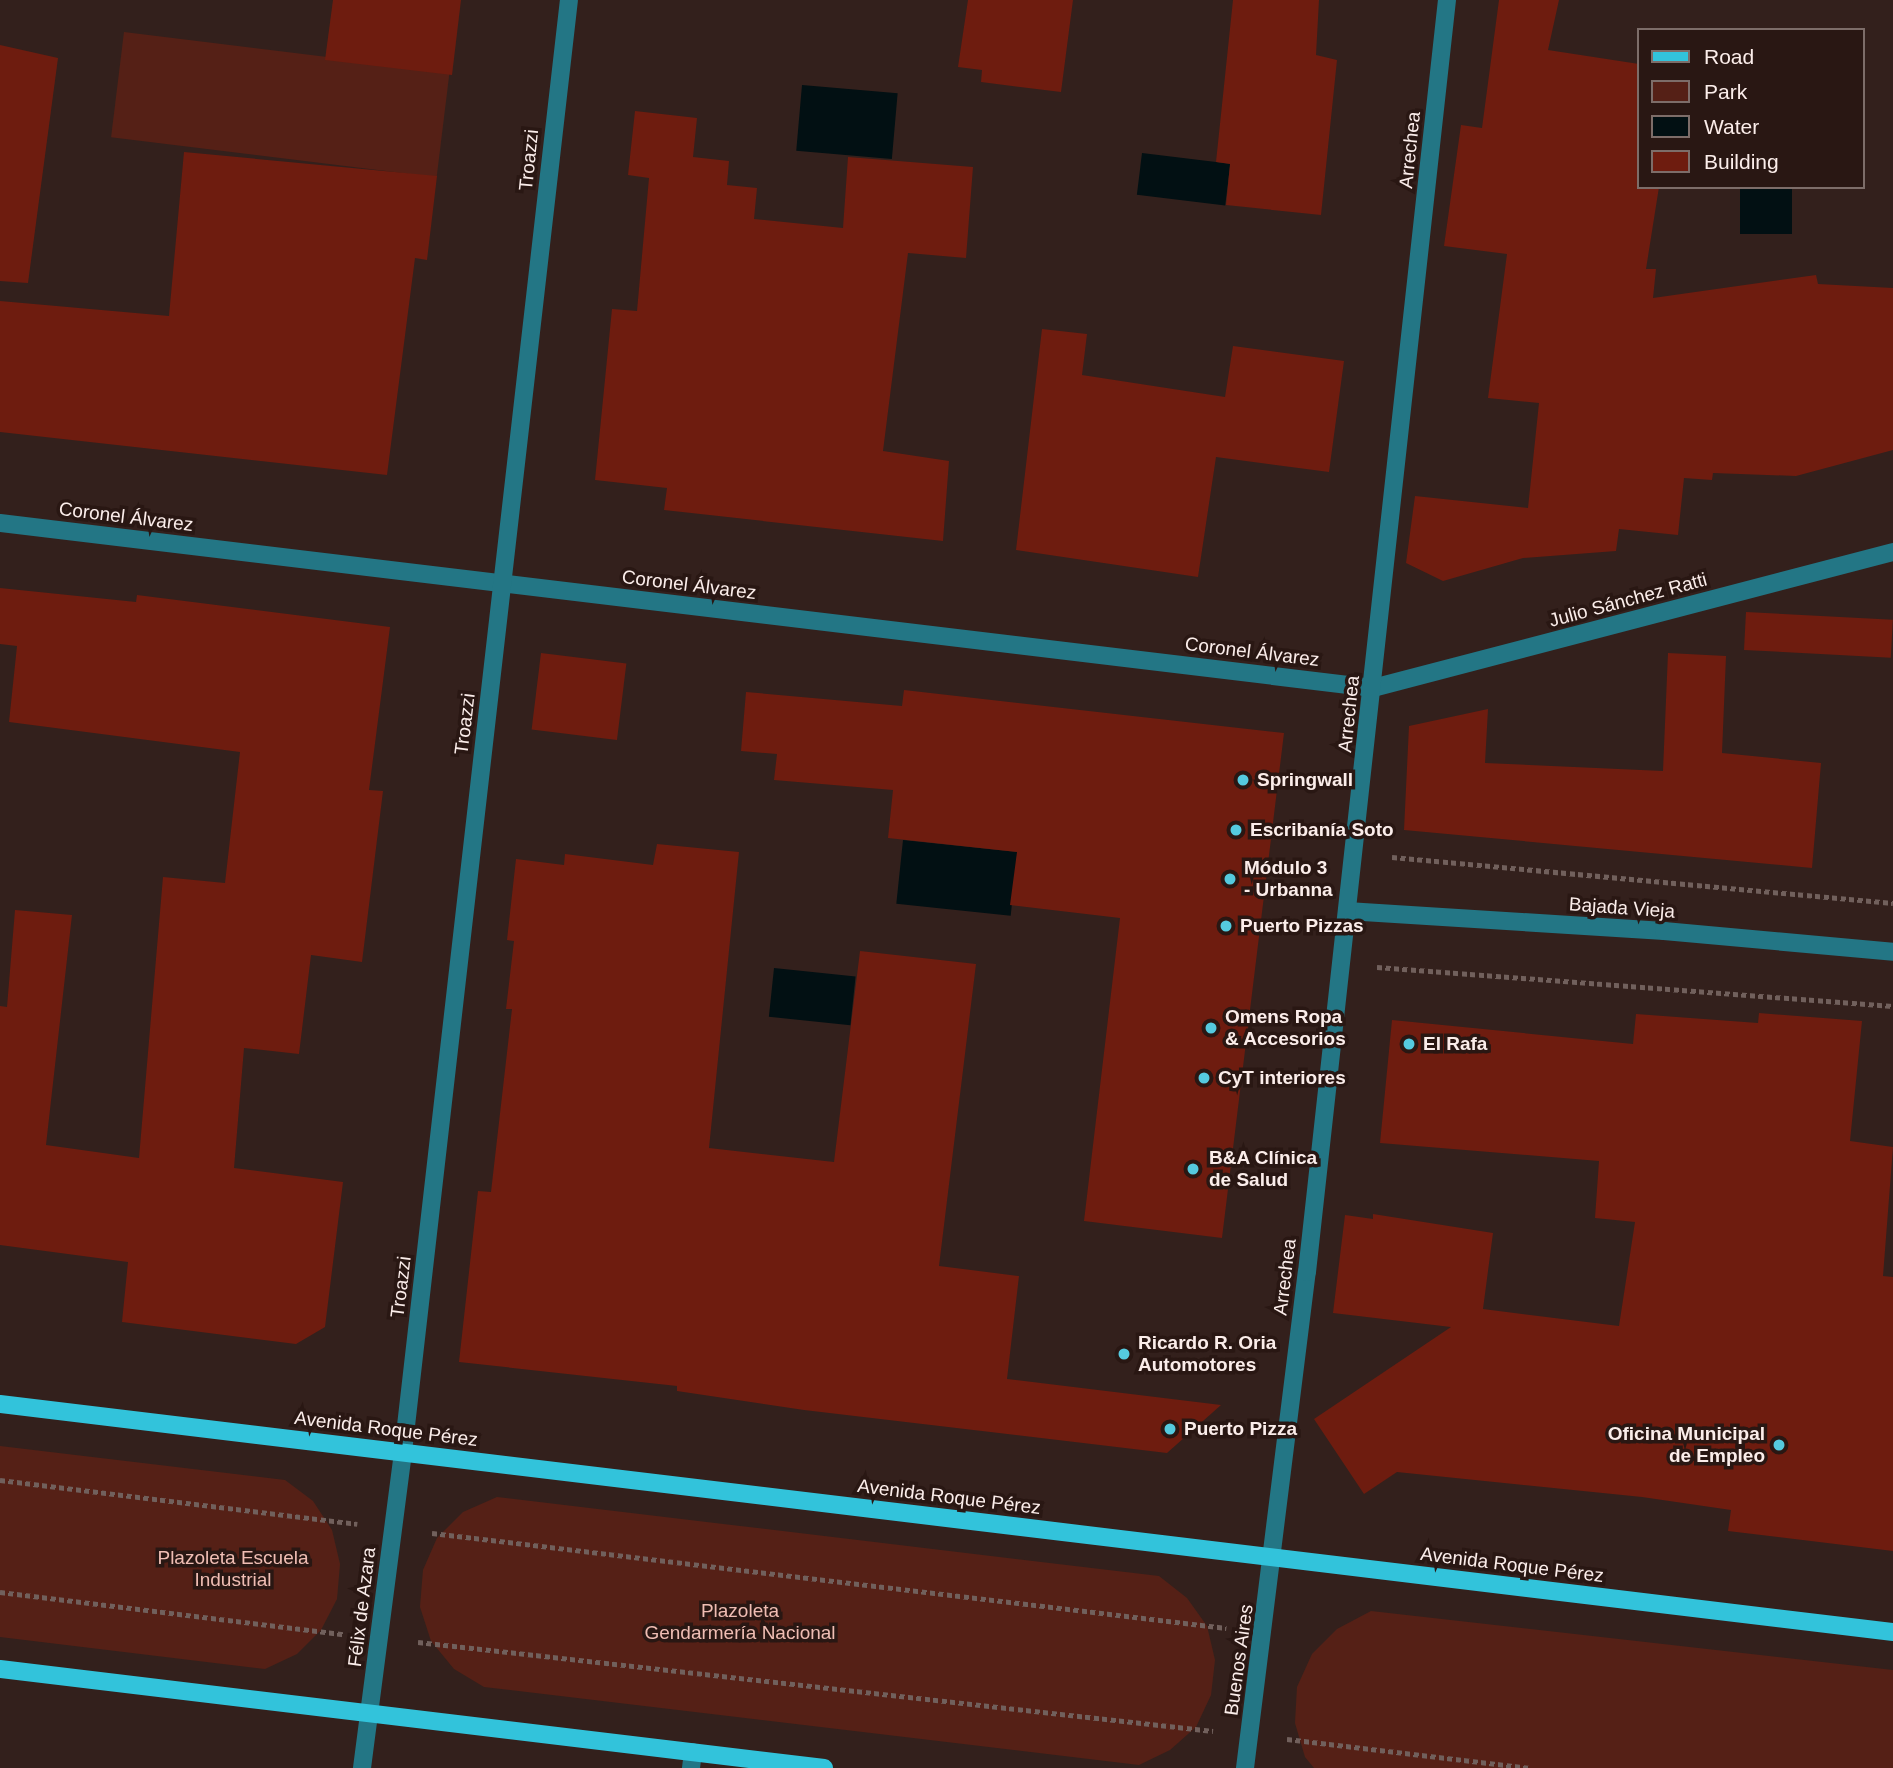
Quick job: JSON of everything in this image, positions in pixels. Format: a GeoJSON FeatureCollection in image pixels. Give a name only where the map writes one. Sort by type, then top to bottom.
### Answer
{"type":"FeatureCollection","features":[{"type":"Feature","properties":{"kind":"main road","name":"Avenida Roque Pérez"},"geometry":{"type":"LineString","coordinates":[[0,1404],[1893,1632]]}},
{"type":"Feature","properties":{"kind":"main road"},"geometry":{"type":"LineString","coordinates":[[0,1669],[369,1713],[692,1760],[824,1768]]}},
{"type":"Feature","properties":{"kind":"street","name":"Troazzi"},"geometry":{"type":"LineString","coordinates":[[403,1452],[569,0]]}},
{"type":"Feature","properties":{"kind":"street","name":"Arrechea"},"geometry":{"type":"LineString","coordinates":[[1274,1557],[1373,688],[1447,0]]}},
{"type":"Feature","properties":{"kind":"street","name":"Coronel Álvarez"},"geometry":{"type":"LineString","coordinates":[[0,523],[1373,688]]}},
{"type":"Feature","properties":{"kind":"street","name":"Julio Sánchez Ratti"},"geometry":{"type":"LineString","coordinates":[[1373,688],[1893,552]]}},
{"type":"Feature","properties":{"kind":"street","name":"Bajada Vieja"},"geometry":{"type":"LineString","coordinates":[[1347,911],[1664,931],[1893,952]]}},
{"type":"Feature","properties":{"kind":"street","name":"Félix de Azara"},"geometry":{"type":"LineString","coordinates":[[362,1768],[403,1452]]}},
{"type":"Feature","properties":{"kind":"street","name":"Buenos Aires"},"geometry":{"type":"LineString","coordinates":[[1245,1768],[1274,1557]]}},
{"type":"Feature","properties":{"kind":"path"},"geometry":{"type":"LineString","coordinates":[[1354,854],[1893,904]]}},
{"type":"Feature","properties":{"kind":"path"},"geometry":{"type":"LineString","coordinates":[[1341,964],[1893,1006]]}},
{"type":"Feature","properties":{"kind":"path"},"geometry":{"type":"LineString","coordinates":[[0,1480],[1263,1633]]}},
{"type":"Feature","properties":{"kind":"path"},"geometry":{"type":"LineString","coordinates":[[0,1592],[379,1638],[1530,1768]]}},
{"type":"Feature","properties":{"kind":"green space"},"geometry":{"type":"Polygon","coordinates":[[[124,32],[450,72],[437,177],[111,137],[124,32]]]}},
{"type":"Feature","properties":{"kind":"green space","name":"Plazoleta Escuela Industrial"},"geometry":{"type":"Polygon","coordinates":[[[0,1446],[285,1480],[313,1501],[332,1530],[340,1564],[337,1599],[321,1630],[297,1654],[265,1669],[0,1637],[0,1446]]]}},
{"type":"Feature","properties":{"kind":"green space","name":"Plazoleta Gendarmería Nacional"},"geometry":{"type":"Polygon","coordinates":[[[497,1497],[1159,1576],[1187,1598],[1207,1626],[1215,1660],[1211,1695],[1196,1727],[1170,1750],[1139,1765],[484,1687],[454,1669],[431,1641],[420,1607],[423,1570],[437,1538],[463,1512],[497,1497]]]}},
{"type":"Feature","properties":{"kind":"green space"},"geometry":{"type":"Polygon","coordinates":[[[1371,1611],[1893,1670],[1893,1768],[1314,1768],[1305,1757],[1295,1723],[1297,1687],[1312,1654],[1337,1629],[1371,1611]]]}},
{"type":"Feature","properties":{"kind":"water"},"geometry":{"type":"Polygon","coordinates":[[[802,85],[898,93],[892,159],[796,151],[802,85]]]}},
{"type":"Feature","properties":{"kind":"water"},"geometry":{"type":"Polygon","coordinates":[[[1142,153],[1230,164],[1225,206],[1137,195],[1142,153]]]}},
{"type":"Feature","properties":{"kind":"water"},"geometry":{"type":"Polygon","coordinates":[[[1740,189],[1792,189],[1792,234],[1740,234],[1740,189]]]}},
{"type":"Feature","properties":{"kind":"water"},"geometry":{"type":"Polygon","coordinates":[[[903,840],[1017,852],[1011,916],[896,904],[903,840]]]}},
{"type":"Feature","properties":{"kind":"water"},"geometry":{"type":"Polygon","coordinates":[[[774,968],[856,977],[850,1025],[769,1017],[774,968]]]}},
{"type":"Feature","properties":{"kind":"building"},"geometry":{"type":"Polygon","coordinates":[[[333,0],[461,0],[452,75],[325,60],[333,0]]]}},
{"type":"Feature","properties":{"kind":"building"},"geometry":{"type":"Polygon","coordinates":[[[968,0],[1073,0],[1061,92],[981,82],[982,70],[958,67],[968,0]]]}},
{"type":"Feature","properties":{"kind":"building"},"geometry":{"type":"Polygon","coordinates":[[[1233,0],[1319,0],[1316,55],[1337,60],[1321,215],[1226,205],[1230,164],[1216,162],[1233,0]]]}},
{"type":"Feature","properties":{"kind":"building"},"geometry":{"type":"Polygon","coordinates":[[[1499,0],[1559,0],[1548,50],[1638,64],[1638,189],[1659,189],[1646,269],[1656,269],[1653,298],[1816,275],[1818,284],[1893,288],[1893,450],[1796,476],[1713,473],[1712,480],[1684,478],[1678,535],[1619,529],[1616,551],[1523,558],[1443,581],[1406,563],[1415,496],[1528,508],[1539,403],[1488,398],[1507,254],[1444,246],[1461,125],[1482,128],[1499,0]]]}},
{"type":"Feature","properties":{"kind":"building"},"geometry":{"type":"Polygon","coordinates":[[[0,45],[58,58],[28,283],[0,281],[0,45]]]}},
{"type":"Feature","properties":{"kind":"building"},"geometry":{"type":"Polygon","coordinates":[[[635,111],[697,118],[693,157],[729,161],[727,185],[757,188],[754,219],[843,228],[848,157],[973,167],[966,258],[908,253],[883,451],[949,461],[943,541],[664,510],[667,488],[595,480],[612,309],[637,311],[649,178],[628,175],[635,111]]]}},
{"type":"Feature","properties":{"kind":"building"},"geometry":{"type":"Polygon","coordinates":[[[184,152],[437,176],[427,260],[415,258],[387,475],[0,432],[0,301],[169,316],[184,152]]]}},
{"type":"Feature","properties":{"kind":"building"},"geometry":{"type":"Polygon","coordinates":[[[1042,329],[1087,334],[1082,375],[1225,397],[1233,346],[1344,361],[1329,472],[1216,457],[1198,577],[1016,550],[1042,329]]]}},
{"type":"Feature","properties":{"kind":"building"},"geometry":{"type":"Polygon","coordinates":[[[0,588],[136,602],[137,595],[390,627],[369,790],[383,791],[362,962],[311,955],[299,1054],[244,1048],[234,1168],[343,1182],[325,1327],[296,1344],[122,1322],[128,1262],[0,1245],[0,1006],[7,1007],[15,910],[72,915],[46,1145],[139,1158],[163,877],[225,883],[240,752],[9,722],[17,646],[0,644],[0,588]]]}},
{"type":"Feature","properties":{"kind":"building"},"geometry":{"type":"Polygon","coordinates":[[[1746,612],[1893,620],[1891,658],[1744,650],[1746,612]]]}},
{"type":"Feature","properties":{"kind":"building"},"geometry":{"type":"Polygon","coordinates":[[[541,653],[626,663],[617,740],[532,729],[541,653]]]}},
{"type":"Feature","properties":{"kind":"building"},"geometry":{"type":"Polygon","coordinates":[[[1668,653],[1726,656],[1722,753],[1821,763],[1812,868],[1404,830],[1409,726],[1488,709],[1485,763],[1663,771],[1668,653]]]}},
{"type":"Feature","properties":{"kind":"building"},"geometry":{"type":"Polygon","coordinates":[[[904,690],[1284,733],[1222,1238],[1084,1221],[1120,918],[1010,905],[1017,852],[888,838],[893,790],[774,780],[777,754],[741,751],[746,692],[902,706],[904,690]]]}},
{"type":"Feature","properties":{"kind":"building"},"geometry":{"type":"Polygon","coordinates":[[[657,844],[739,852],[709,1148],[834,1162],[860,951],[976,964],[939,1266],[1019,1276],[1007,1379],[1221,1405],[1167,1453],[804,1410],[677,1391],[677,1386],[459,1362],[478,1191],[491,1192],[512,1009],[506,1009],[514,941],[507,940],[516,859],[564,865],[565,854],[653,865],[657,844]]]}},
{"type":"Feature","properties":{"kind":"building"},"geometry":{"type":"Polygon","coordinates":[[[1759,1013],[1862,1021],[1850,1141],[1893,1147],[1883,1276],[1893,1277],[1893,1551],[1728,1531],[1731,1510],[1642,1497],[1397,1472],[1364,1494],[1314,1419],[1451,1327],[1333,1313],[1345,1215],[1373,1219],[1373,1214],[1493,1233],[1483,1309],[1619,1326],[1635,1222],[1595,1218],[1599,1161],[1380,1143],[1392,1020],[1633,1044],[1636,1014],[1758,1023],[1759,1013]]]}},
{"type":"Feature","properties":{"kind":"place","name":"Springwall"},"geometry":{"type":"Point","coordinates":[1243,780]}},
{"type":"Feature","properties":{"kind":"place","name":"Escribanía Soto"},"geometry":{"type":"Point","coordinates":[1236,830]}},
{"type":"Feature","properties":{"kind":"place","name":"Módulo 3 - Urbanna"},"geometry":{"type":"Point","coordinates":[1230,879]}},
{"type":"Feature","properties":{"kind":"place","name":"Puerto Pizzas"},"geometry":{"type":"Point","coordinates":[1226,926]}},
{"type":"Feature","properties":{"kind":"place","name":"Omens Ropa & Accesorios"},"geometry":{"type":"Point","coordinates":[1211,1028]}},
{"type":"Feature","properties":{"kind":"place","name":"El Rafa"},"geometry":{"type":"Point","coordinates":[1409,1044]}},
{"type":"Feature","properties":{"kind":"place","name":"CyT interiores"},"geometry":{"type":"Point","coordinates":[1204,1078]}},
{"type":"Feature","properties":{"kind":"place","name":"B&A Clínica de Salud"},"geometry":{"type":"Point","coordinates":[1193,1169]}},
{"type":"Feature","properties":{"kind":"place","name":"Ricardo R. Oria Automotores"},"geometry":{"type":"Point","coordinates":[1124,1354]}},
{"type":"Feature","properties":{"kind":"place","name":"Puerto Pizza"},"geometry":{"type":"Point","coordinates":[1170,1429]}},
{"type":"Feature","properties":{"kind":"place","name":"Oficina Municipal de Empleo"},"geometry":{"type":"Point","coordinates":[1779,1445]}}]}
